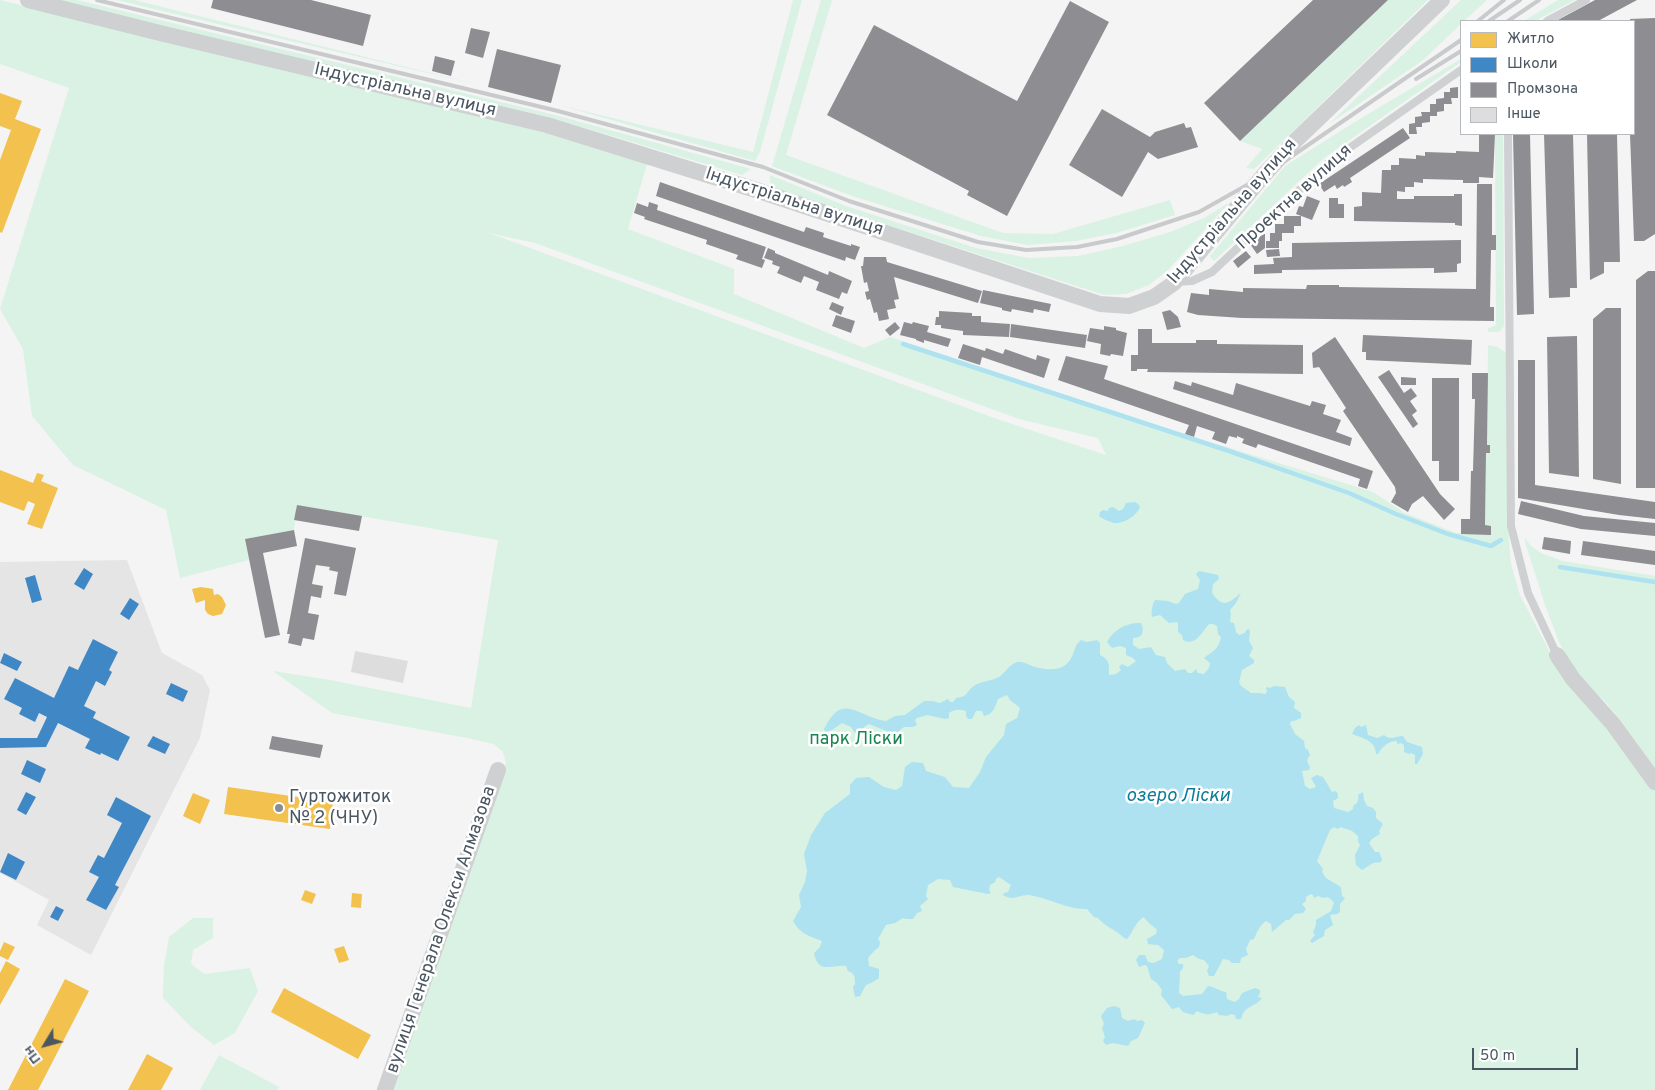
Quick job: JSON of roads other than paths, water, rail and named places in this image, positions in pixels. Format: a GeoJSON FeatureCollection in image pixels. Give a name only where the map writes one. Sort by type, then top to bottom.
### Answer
{"type":"FeatureCollection","features":[{"type":"Feature","properties":{"kind":"street","name":"Індустріальна вулиця"},"geometry":{"type":"LineString","coordinates":[[28,0],[160,34],[547,125],[764,193],[1100,304],[1129,306],[1154,297],[1174,283],[1263,176],[1295,141],[1442,0]]}},
{"type":"Feature","properties":{"kind":"street"},"geometry":{"type":"LineString","coordinates":[[1557,655],[1573,679],[1613,724],[1655,782]]}},
{"type":"Feature","properties":{"kind":"street","name":"вулиця Генерала Олекси Алмазова"},"geometry":{"type":"LineString","coordinates":[[386,1090],[498,770]]}},
{"type":"Feature","properties":{"kind":"lane"},"geometry":{"type":"LineString","coordinates":[[1549,20],[1586,0]]}},
{"type":"Feature","properties":{"kind":"lane","name":"Проектна вулиця"},"geometry":{"type":"LineString","coordinates":[[1174,283],[1192,282],[1212,272],[1328,163],[1460,71]]}},
{"type":"Feature","properties":{"kind":"lane"},"geometry":{"type":"LineString","coordinates":[[1508,135],[1511,526],[1528,593],[1557,655]]}},
{"type":"Feature","properties":{"kind":"water"},"geometry":{"type":"Polygon","coordinates":[[[1135,502],[1140,507],[1139,510],[1127,520],[1113,523],[1099,516],[1103,510],[1108,511],[1109,508],[1113,507],[1119,511],[1123,509],[1126,503],[1135,502]]]}},
{"type":"Feature","properties":{"kind":"water","name":"озеро Ліски"},"geometry":{"type":"Polygon","coordinates":[[[1199,571],[1218,575],[1219,579],[1213,584],[1212,593],[1219,601],[1223,603],[1229,602],[1241,593],[1230,610],[1230,622],[1234,623],[1236,632],[1239,635],[1249,629],[1249,641],[1253,648],[1249,656],[1254,660],[1254,663],[1242,670],[1239,682],[1241,686],[1251,693],[1265,694],[1267,687],[1285,687],[1289,697],[1295,702],[1294,708],[1301,713],[1301,718],[1291,721],[1290,724],[1295,734],[1304,741],[1305,748],[1310,755],[1307,760],[1310,767],[1309,770],[1302,771],[1305,786],[1310,789],[1316,787],[1311,778],[1317,775],[1323,777],[1332,792],[1336,791],[1338,794],[1338,798],[1333,801],[1334,808],[1348,812],[1357,803],[1358,795],[1363,792],[1367,806],[1373,808],[1376,812],[1376,818],[1383,824],[1379,831],[1380,834],[1369,843],[1375,852],[1379,852],[1382,859],[1381,862],[1373,863],[1362,870],[1356,865],[1355,855],[1360,845],[1358,836],[1352,831],[1341,827],[1337,829],[1334,827],[1330,830],[1317,861],[1323,869],[1322,872],[1326,878],[1341,887],[1342,896],[1345,898],[1340,904],[1340,912],[1330,915],[1333,925],[1325,930],[1324,936],[1312,943],[1310,941],[1315,935],[1313,932],[1316,920],[1331,911],[1334,902],[1328,897],[1318,896],[1314,898],[1311,894],[1306,897],[1306,901],[1302,904],[1306,909],[1303,913],[1295,914],[1272,932],[1271,924],[1266,921],[1260,927],[1254,939],[1250,940],[1246,949],[1248,955],[1241,958],[1240,963],[1232,963],[1229,960],[1223,959],[1214,976],[1209,976],[1207,971],[1209,966],[1204,960],[1193,955],[1180,958],[1177,961],[1179,964],[1183,964],[1183,968],[1180,972],[1179,993],[1183,996],[1202,994],[1208,986],[1226,992],[1227,999],[1235,1002],[1242,993],[1255,988],[1260,990],[1258,997],[1262,998],[1245,1011],[1241,1019],[1236,1019],[1235,1015],[1231,1014],[1227,1016],[1219,1015],[1217,1012],[1207,1014],[1197,1011],[1193,1015],[1183,1012],[1179,1007],[1172,1009],[1161,995],[1162,990],[1151,979],[1147,966],[1139,967],[1136,960],[1139,955],[1145,955],[1148,962],[1154,963],[1162,959],[1164,950],[1158,945],[1148,944],[1147,939],[1156,934],[1157,930],[1144,917],[1139,921],[1127,939],[1094,917],[1087,909],[1072,908],[1029,895],[1013,898],[1007,897],[1003,895],[1008,892],[1011,885],[999,877],[990,885],[989,890],[991,893],[988,894],[953,887],[950,880],[938,879],[928,885],[926,896],[928,899],[920,906],[922,911],[917,913],[913,919],[903,918],[895,923],[886,925],[878,939],[880,942],[879,947],[868,958],[869,966],[879,969],[879,978],[866,985],[860,996],[855,997],[853,987],[855,978],[853,974],[848,971],[846,966],[826,967],[819,964],[814,953],[820,947],[822,941],[801,931],[793,921],[801,907],[799,895],[805,882],[807,871],[804,854],[811,835],[825,813],[850,794],[850,785],[856,778],[869,777],[884,787],[896,790],[902,786],[905,767],[912,762],[923,763],[926,771],[945,777],[953,787],[969,788],[980,772],[986,757],[1004,735],[1006,724],[1017,718],[1020,708],[1007,695],[998,699],[994,710],[990,714],[984,716],[982,711],[976,711],[972,719],[968,719],[966,711],[959,710],[949,713],[949,718],[945,719],[927,715],[915,720],[917,725],[904,727],[898,732],[889,732],[869,724],[855,733],[851,727],[842,723],[832,730],[825,732],[824,729],[831,717],[838,711],[852,709],[886,721],[895,716],[905,715],[924,701],[940,703],[948,699],[950,702],[953,702],[956,698],[965,695],[977,684],[999,677],[1017,662],[1023,662],[1043,669],[1062,667],[1072,657],[1081,640],[1087,642],[1097,640],[1100,643],[1100,655],[1108,663],[1109,675],[1116,674],[1121,670],[1119,667],[1122,664],[1128,667],[1136,661],[1126,655],[1126,648],[1120,646],[1112,648],[1107,642],[1117,630],[1126,625],[1136,623],[1141,623],[1143,632],[1141,636],[1133,638],[1133,645],[1139,649],[1151,647],[1156,655],[1165,657],[1167,663],[1175,671],[1185,669],[1188,673],[1192,673],[1196,669],[1198,673],[1204,674],[1209,668],[1210,663],[1204,658],[1215,649],[1220,641],[1221,637],[1218,634],[1217,626],[1209,624],[1198,638],[1187,642],[1183,640],[1182,635],[1178,632],[1177,622],[1169,623],[1160,615],[1152,617],[1152,606],[1155,600],[1176,604],[1179,603],[1185,594],[1198,589],[1200,580],[1196,574],[1199,571]]]}},
{"type":"Feature","properties":{"kind":"water"},"geometry":{"type":"Polygon","coordinates":[[[1359,725],[1361,727],[1366,725],[1368,735],[1377,738],[1384,735],[1391,738],[1403,736],[1407,742],[1422,747],[1423,754],[1417,764],[1415,764],[1415,755],[1404,752],[1404,745],[1401,743],[1397,744],[1397,741],[1394,741],[1388,743],[1376,754],[1371,743],[1352,734],[1359,725]]]}},
{"type":"Feature","properties":{"kind":"water"},"geometry":{"type":"Polygon","coordinates":[[[1114,1006],[1120,1008],[1122,1018],[1128,1021],[1134,1019],[1137,1021],[1142,1020],[1145,1023],[1138,1038],[1131,1041],[1128,1046],[1113,1043],[1106,1045],[1103,1041],[1105,1037],[1102,1028],[1104,1024],[1101,1016],[1107,1008],[1114,1006]]]}},
{"type":"Feature","properties":{"kind":"waterway"},"geometry":{"type":"LineString","coordinates":[[903,344],[1226,450],[1349,493],[1448,534],[1491,546],[1501,540]]}},
{"type":"Feature","properties":{"kind":"waterway"},"geometry":{"type":"LineString","coordinates":[[1560,567],[1655,582]]}},
{"type":"Feature","properties":{"kind":"railway"},"geometry":{"type":"LineString","coordinates":[[97,0],[558,111],[763,167],[849,201],[978,242],[1026,250],[1077,247],[1117,239],[1199,212],[1263,176],[1460,41]]}},
{"type":"Feature","properties":{"kind":"railway"},"geometry":{"type":"LineString","coordinates":[[1479,20],[1504,0]]}},
{"type":"Feature","properties":{"kind":"railway"},"geometry":{"type":"LineString","coordinates":[[1490,20],[1520,0]]}},
{"type":"Feature","properties":{"kind":"railway"},"geometry":{"type":"LineString","coordinates":[[1509,20],[1539,0]]}},
{"type":"Feature","properties":{"kind":"railway"},"geometry":{"type":"LineString","coordinates":[[1416,79],[1460,52]]}},
{"type":"Feature","properties":{"kind":"place","name":"Гуртожиток № 2 (ЧНУ)"},"geometry":{"type":"Point","coordinates":[279,808]}},
{"type":"Feature","properties":{"kind":"park label","name":"парк Ліски"},"geometry":{"type":"Point","coordinates":[856,740]}}]}
